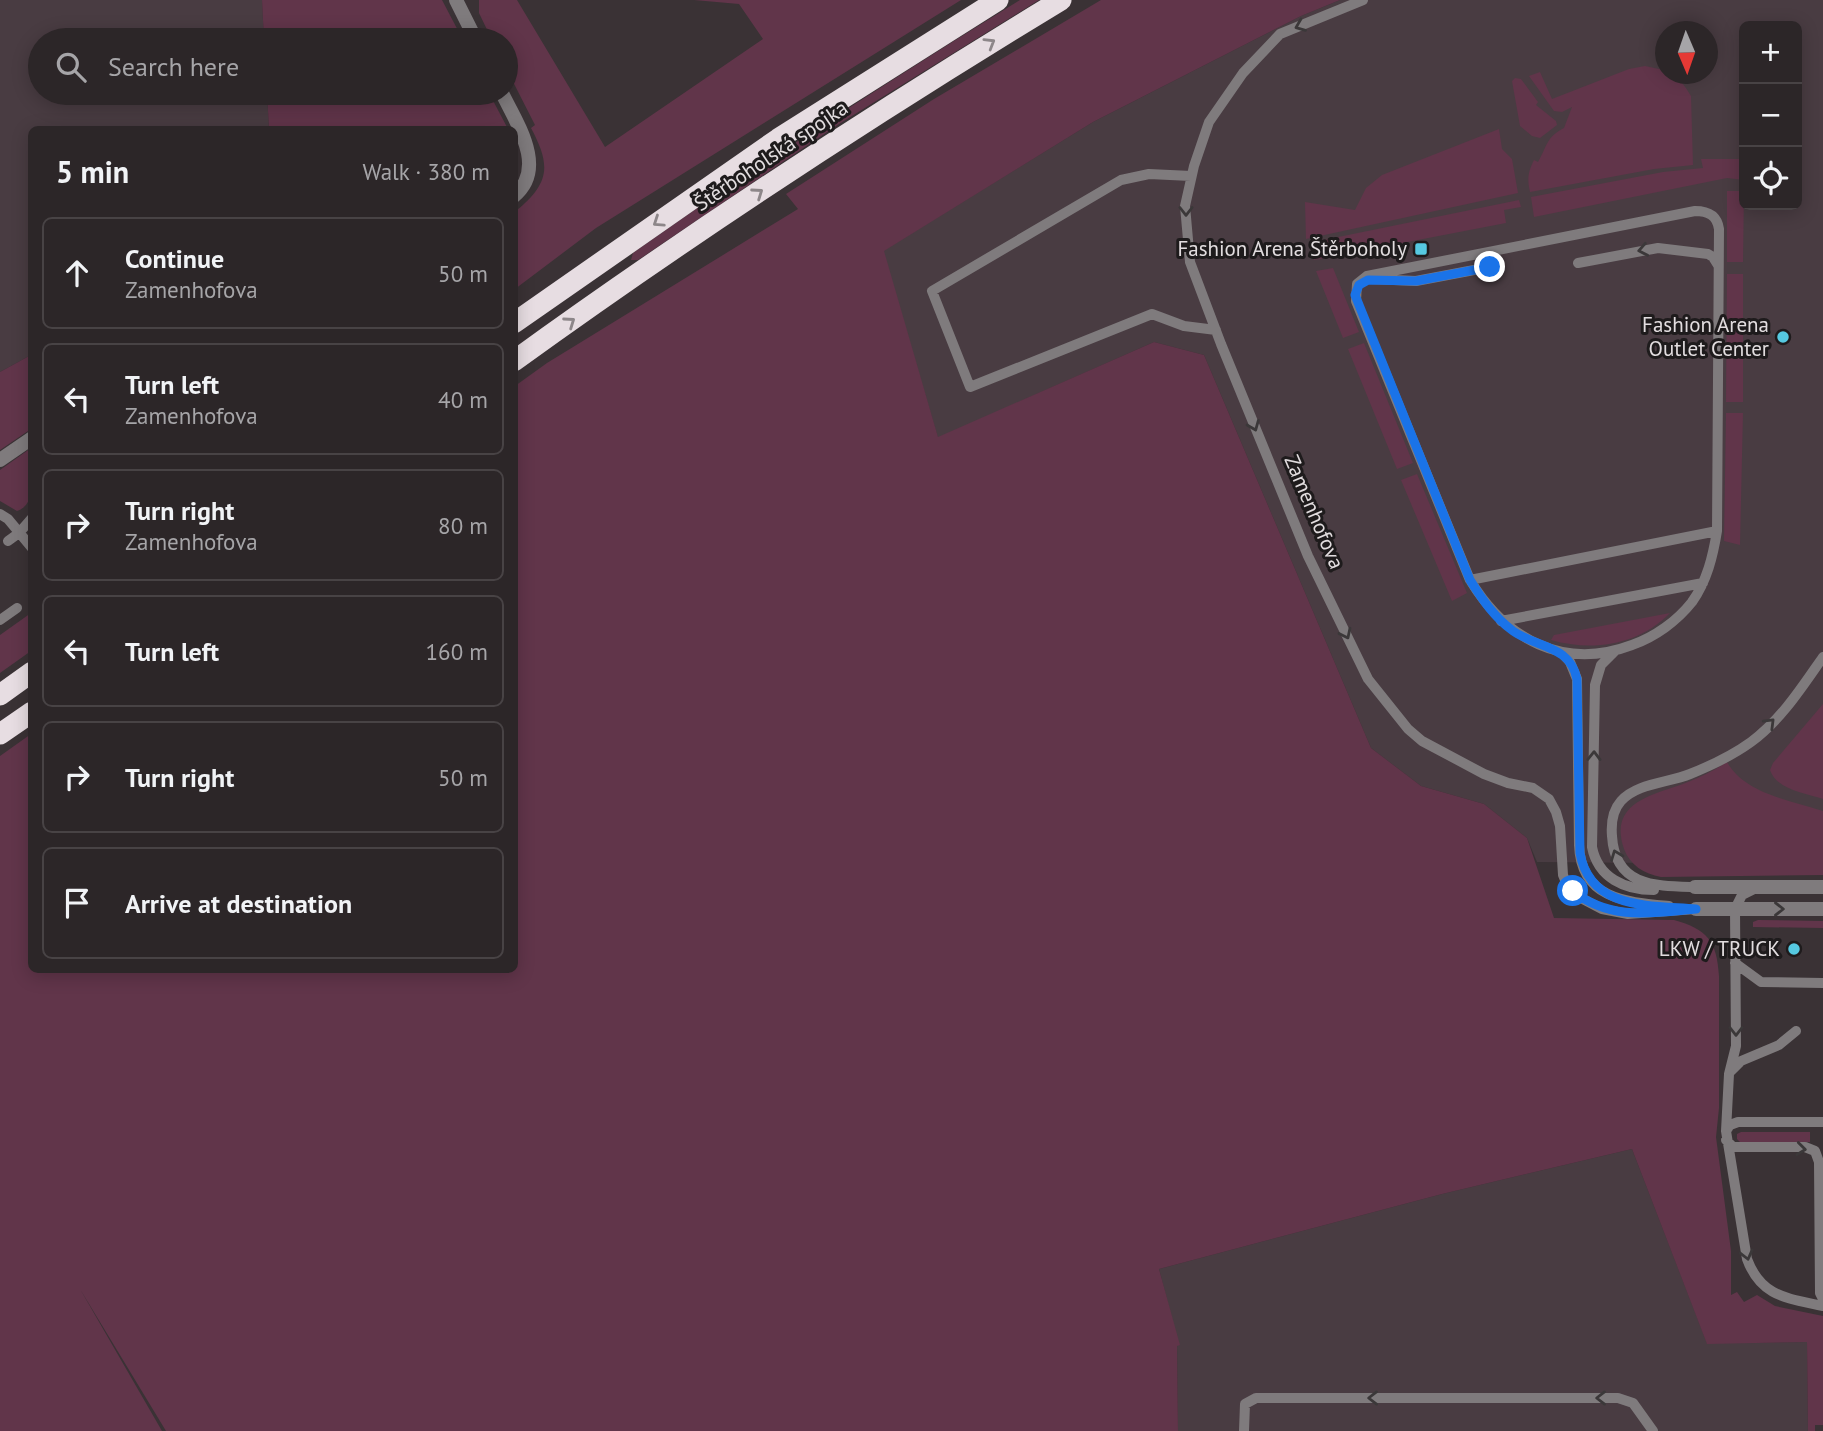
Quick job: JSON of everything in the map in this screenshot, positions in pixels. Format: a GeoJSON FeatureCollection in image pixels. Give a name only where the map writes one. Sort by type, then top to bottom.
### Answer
{"type":"FeatureCollection","features":[{"type":"Feature","properties":{"kind":"highway","name":"Štěrboholská spojka"},"geometry":{"type":"LineString","coordinates":[[518,320],[778,139],[998,0]]}},
{"type":"Feature","properties":{"kind":"highway","name":"Štěrboholská spojka"},"geometry":{"type":"LineString","coordinates":[[518,358],[768,186],[932,79],[1061,0]]}},
{"type":"Feature","properties":{"kind":"highway"},"geometry":{"type":"LineString","coordinates":[[0,695],[28,675]]}},
{"type":"Feature","properties":{"kind":"highway"},"geometry":{"type":"LineString","coordinates":[[0,734],[28,715]]}},
{"type":"Feature","properties":{"kind":"street"},"geometry":{"type":"LineString","coordinates":[[456,0],[470,28]]}},
{"type":"Feature","properties":{"kind":"street"},"geometry":{"type":"LineString","coordinates":[[508,105],[518,126]]}},
{"type":"Feature","properties":{"kind":"street"},"geometry":{"type":"LineString","coordinates":[[518,127],[530,159],[524,184],[518,191]]}},
{"type":"Feature","properties":{"kind":"street"},"geometry":{"type":"LineString","coordinates":[[0,460],[28,441]]}},
{"type":"Feature","properties":{"kind":"street"},"geometry":{"type":"LineString","coordinates":[[1695,887],[1823,887]]}},
{"type":"Feature","properties":{"kind":"street","name":"Zamenhofova"},"geometry":{"type":"LineString","coordinates":[[1696,909],[1823,909]]}},
{"type":"Feature","properties":{"kind":"lane","name":"Zamenhofova"},"geometry":{"type":"LineString","coordinates":[[1363,0],[1280,34],[1243,73],[1209,122],[1191,176],[1185,206],[1190,262],[1314,568],[1368,679],[1408,729],[1422,741],[1469,767],[1508,783],[1533,788],[1549,799],[1560,826],[1563,875],[1567,885],[1581,898],[1602,909],[1628,914],[1696,909]]}},
{"type":"Feature","properties":{"kind":"lane"},"geometry":{"type":"LineString","coordinates":[[1191,176],[1149,174],[1121,180],[932,291],[970,387],[1152,314],[1184,326],[1216,330]]}},
{"type":"Feature","properties":{"kind":"lane"},"geometry":{"type":"LineString","coordinates":[[1695,211],[1705,211],[1716,220],[1719,229],[1719,267],[1717,531],[1711,562],[1703,583],[1684,612],[1659,632],[1614,652],[1580,656],[1562,653],[1520,636],[1501,621],[1480,597],[1470,580],[1356,301],[1355,290],[1361,279],[1367,276],[1695,211]]}},
{"type":"Feature","properties":{"kind":"lane"},"geometry":{"type":"LineString","coordinates":[[1578,263],[1667,248],[1708,254],[1719,267]]}},
{"type":"Feature","properties":{"kind":"lane"},"geometry":{"type":"LineString","coordinates":[[1355,290],[1368,280],[1416,281],[1490,267]]}},
{"type":"Feature","properties":{"kind":"lane"},"geometry":{"type":"LineString","coordinates":[[0,514],[8,519],[28,543]]}},
{"type":"Feature","properties":{"kind":"lane"},"geometry":{"type":"LineString","coordinates":[[8,541],[28,523]]}},
{"type":"Feature","properties":{"kind":"lane"},"geometry":{"type":"LineString","coordinates":[[1470,580],[1717,531]]}},
{"type":"Feature","properties":{"kind":"lane"},"geometry":{"type":"LineString","coordinates":[[1501,621],[1703,583]]}},
{"type":"Feature","properties":{"kind":"lane"},"geometry":{"type":"LineString","coordinates":[[0,620],[17,608]]}},
{"type":"Feature","properties":{"kind":"lane"},"geometry":{"type":"LineString","coordinates":[[1614,652],[1601,665],[1595,685],[1594,855],[1600,868],[1610,878],[1628,887],[1646,890],[1695,887]]}},
{"type":"Feature","properties":{"kind":"lane","name":"Zamenhofova"},"geometry":{"type":"LineString","coordinates":[[1562,653],[1570,662],[1577,679],[1580,853],[1587,876],[1602,891],[1627,901],[1696,909]]}},
{"type":"Feature","properties":{"kind":"lane"},"geometry":{"type":"LineString","coordinates":[[1695,887],[1655,886],[1641,882],[1621,867],[1615,857],[1612,836],[1613,816],[1618,805],[1634,792],[1705,768],[1752,742],[1793,700],[1823,657]]}},
{"type":"Feature","properties":{"kind":"lane"},"geometry":{"type":"LineString","coordinates":[[1760,887],[1742,895],[1735,909],[1735,1053],[1729,1074],[1726,1135],[1751,1270],[1760,1283],[1774,1293],[1823,1306]]}},
{"type":"Feature","properties":{"kind":"lane"},"geometry":{"type":"LineString","coordinates":[[1735,962],[1761,982],[1821,984]]}},
{"type":"Feature","properties":{"kind":"lane"},"geometry":{"type":"LineString","coordinates":[[1729,1074],[1735,1065],[1779,1045],[1796,1031]]}},
{"type":"Feature","properties":{"kind":"lane"},"geometry":{"type":"LineString","coordinates":[[1726,1135],[1730,1125],[1738,1122],[1823,1122]]}},
{"type":"Feature","properties":{"kind":"lane"},"geometry":{"type":"LineString","coordinates":[[1726,1135],[1733,1147],[1805,1147],[1815,1151],[1819,1162],[1820,1293],[1823,1299]]}},
{"type":"Feature","properties":{"kind":"lane"},"geometry":{"type":"LineString","coordinates":[[1244,1431],[1245,1404],[1256,1398],[1618,1398],[1633,1403],[1653,1431]]}},
{"type":"Feature","properties":{"kind":"shaded area"},"geometry":{"type":"Polygon","coordinates":[[[0,0],[262,0],[263,28],[28,28],[28,105],[268,105],[269,126],[28,126],[28,357],[0,372],[0,0]]]}},
{"type":"Feature","properties":{"kind":"shaded area"},"geometry":{"type":"Polygon","coordinates":[[[262,0],[442,0],[457,28],[263,28],[262,0]]]}},
{"type":"Feature","properties":{"kind":"shaded area"},"geometry":{"type":"Polygon","coordinates":[[[479,0],[517,0],[605,147],[763,39],[739,4],[694,0],[961,0],[596,228],[518,287],[518,209],[541,183],[544,164],[531,128],[535,125],[518,92],[518,28],[486,28],[479,13],[479,0]]]}},
{"type":"Feature","properties":{"kind":"shaded area"},"geometry":{"type":"Polygon","coordinates":[[[1020,0],[1039,0],[839,124],[638,260],[631,260],[633,253],[728,187],[1020,0]]]}},
{"type":"Feature","properties":{"kind":"shaded area"},"geometry":{"type":"Polygon","coordinates":[[[1101,0],[1340,0],[1301,16],[1093,122],[884,251],[938,437],[1154,342],[1204,355],[1371,748],[1421,786],[1484,804],[1527,838],[1554,918],[1674,920],[1702,932],[1713,945],[1719,976],[1719,1108],[1716,1137],[1731,1251],[1731,1295],[1737,1292],[1744,1302],[1757,1295],[1775,1306],[1823,1316],[1823,1425],[1815,1425],[1815,1431],[1808,1431],[1807,1342],[1707,1344],[1632,1149],[1442,1194],[1159,1269],[1180,1345],[1177,1346],[1178,1431],[166,1431],[80,1289],[162,1431],[0,1431],[0,756],[28,736],[28,973],[518,973],[518,384],[547,363],[798,209],[786,194],[934,99],[1101,0]]]}},
{"type":"Feature","properties":{"kind":"shaded area"},"geometry":{"type":"Polygon","coordinates":[[[1340,0],[1823,0],[1823,855],[1657,863],[1537,862],[1527,838],[1484,804],[1421,786],[1371,748],[1204,355],[1154,342],[938,438],[883,251],[1093,122],[1301,16],[1340,0]]]}},
{"type":"Feature","properties":{"kind":"shaded area"},"geometry":{"type":"Polygon","coordinates":[[[1645,66],[1655,68],[1655,84],[1684,85],[1691,96],[1693,165],[1654,169],[1530,192],[1530,168],[1534,160],[1538,162],[1550,139],[1564,128],[1572,107],[1562,112],[1554,111],[1529,76],[1540,72],[1552,99],[1629,69],[1645,66]]]}},
{"type":"Feature","properties":{"kind":"shaded area"},"geometry":{"type":"Polygon","coordinates":[[[1515,78],[1521,79],[1538,102],[1536,105],[1556,121],[1557,125],[1540,138],[1532,136],[1520,126],[1512,81],[1515,78]]]}},
{"type":"Feature","properties":{"kind":"shaded area"},"geometry":{"type":"Polygon","coordinates":[[[268,105],[495,105],[506,126],[269,126],[268,105]]]}},
{"type":"Feature","properties":{"kind":"shaded area"},"geometry":{"type":"Polygon","coordinates":[[[1499,129],[1502,149],[1512,159],[1518,193],[1306,239],[1305,202],[1355,210],[1366,188],[1382,175],[1499,129]]]}},
{"type":"Feature","properties":{"kind":"shaded area"},"geometry":{"type":"Polygon","coordinates":[[[1701,159],[1739,159],[1739,179],[1727,178],[1534,217],[1531,197],[1663,172],[1703,168],[1701,159]]]}},
{"type":"Feature","properties":{"kind":"shaded area"},"geometry":{"type":"Polygon","coordinates":[[[1727,191],[1739,191],[1739,210],[1744,210],[1743,262],[1727,262],[1727,191]]]}},
{"type":"Feature","properties":{"kind":"shaded area"},"geometry":{"type":"Polygon","coordinates":[[[1519,200],[1521,207],[1504,210],[1506,223],[1314,260],[1309,243],[1519,200]]]}},
{"type":"Feature","properties":{"kind":"shaded area"},"geometry":{"type":"Polygon","coordinates":[[[1333,268],[1359,332],[1343,338],[1316,271],[1333,268]]]}},
{"type":"Feature","properties":{"kind":"shaded area"},"geometry":{"type":"Polygon","coordinates":[[[1727,274],[1743,274],[1743,402],[1726,402],[1727,274]]]}},
{"type":"Feature","properties":{"kind":"shaded area"},"geometry":{"type":"Polygon","coordinates":[[[1364,343],[1413,463],[1397,469],[1348,349],[1364,343]]]}},
{"type":"Feature","properties":{"kind":"shaded area"},"geometry":{"type":"Polygon","coordinates":[[[28,357],[28,431],[0,450],[0,372],[28,357]]]}},
{"type":"Feature","properties":{"kind":"shaded area"},"geometry":{"type":"Polygon","coordinates":[[[1726,413],[1743,413],[1740,545],[1724,541],[1726,413]]]}},
{"type":"Feature","properties":{"kind":"shaded area"},"geometry":{"type":"Polygon","coordinates":[[[28,450],[28,502],[17,511],[0,501],[0,470],[28,450]]]}},
{"type":"Feature","properties":{"kind":"shaded area"},"geometry":{"type":"Polygon","coordinates":[[[1417,474],[1467,593],[1452,601],[1401,480],[1417,474]]]}},
{"type":"Feature","properties":{"kind":"shaded area"},"geometry":{"type":"Polygon","coordinates":[[[1670,613],[1644,632],[1615,643],[1583,645],[1551,640],[1554,635],[1670,613]]]}},
{"type":"Feature","properties":{"kind":"shaded area"},"geometry":{"type":"Polygon","coordinates":[[[28,615],[28,653],[0,673],[0,635],[28,615]]]}},
{"type":"Feature","properties":{"kind":"shaded area"},"geometry":{"type":"Polygon","coordinates":[[[1823,704],[1823,799],[1785,786],[1770,770],[1823,704]]]}},
{"type":"Feature","properties":{"kind":"shaded area"},"geometry":{"type":"Polygon","coordinates":[[[1727,762],[1745,782],[1757,789],[1823,811],[1823,875],[1661,877],[1643,871],[1630,860],[1624,849],[1621,833],[1622,821],[1627,811],[1646,797],[1695,779],[1727,762]]]}},
{"type":"Feature","properties":{"kind":"shaded area"},"geometry":{"type":"Polygon","coordinates":[[[1823,921],[1823,928],[1753,927],[1753,922],[1823,921]]]}},
{"type":"Feature","properties":{"kind":"shaded area"},"geometry":{"type":"Polygon","coordinates":[[[1810,1132],[1810,1142],[1740,1142],[1737,1134],[1810,1132]]]}},
{"type":"Feature","properties":{"kind":"shaded area"},"geometry":{"type":"Polygon","coordinates":[[[1632,1149],[1707,1343],[1807,1342],[1808,1431],[1178,1431],[1179,1345],[1159,1269],[1442,1194],[1632,1149]]]}},
{"type":"Feature","properties":{"kind":"place","name":"Fashion Arena Štěrboholy"},"geometry":{"type":"Point","coordinates":[1421,249]}},
{"type":"Feature","properties":{"kind":"place","name":"Fashion Arena Outlet Center"},"geometry":{"type":"Point","coordinates":[1783,337]}},
{"type":"Feature","properties":{"kind":"place","name":"LKW / TRUCK"},"geometry":{"type":"Point","coordinates":[1794,949]}},
{"type":"Feature","properties":{"kind":"route"},"geometry":{"type":"LineString","coordinates":[[1490,267],[1410,282],[1368,280],[1359,285],[1355,295],[1470,580],[1487,607],[1501,621],[1520,636],[1562,653],[1573,667],[1577,679],[1580,853],[1583,869],[1593,885],[1615,897],[1641,904],[1696,909],[1642,914],[1614,912],[1590,903],[1573,891]]}}]}
